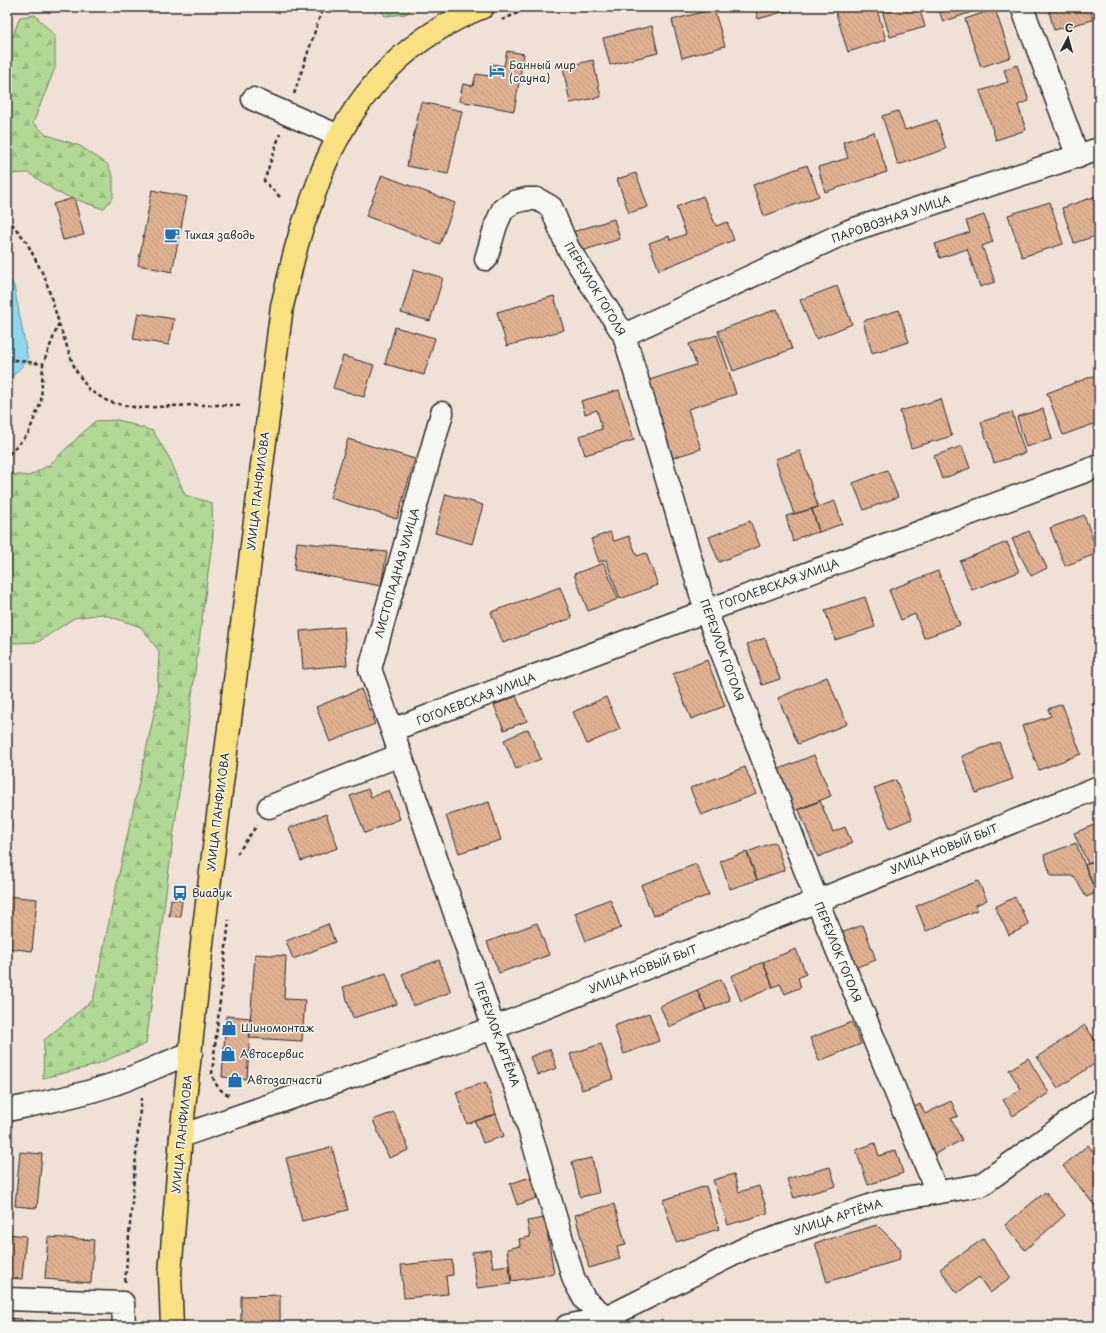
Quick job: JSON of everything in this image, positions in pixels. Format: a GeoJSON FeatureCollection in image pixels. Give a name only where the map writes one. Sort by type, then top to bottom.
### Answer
{"type":"FeatureCollection","features":[{"type":"Feature","properties":{"kind":"main road"},"geometry":{"type":"LineString","coordinates":[[339,136],[355,108],[389,68],[420,41],[460,16],[490,14]]}},
{"type":"Feature","properties":{"kind":"main road","name":"УЛИЦА ПАНФИЛОВА"},"geometry":{"type":"LineString","coordinates":[[172,1326],[170,1274],[181,1136],[226,741],[282,306],[299,237],[326,161],[339,136]]}},
{"type":"Feature","properties":{"kind":"street"},"geometry":{"type":"LineString","coordinates":[[1022,7],[1078,157]]}},
{"type":"Feature","properties":{"kind":"street"},"geometry":{"type":"LineString","coordinates":[[253,99],[339,136]]}},
{"type":"Feature","properties":{"kind":"street","name":"ПАРОВОЗНАЯ УЛИЦА"},"geometry":{"type":"LineString","coordinates":[[624,335],[849,231],[1099,149]]}},
{"type":"Feature","properties":{"kind":"street","name":"ПЕРЕУЛОК ГОГОЛЯ"},"geometry":{"type":"LineString","coordinates":[[486,259],[496,225],[503,210],[514,202],[537,198],[551,207],[568,248],[624,335],[706,611],[817,901],[937,1192]]}},
{"type":"Feature","properties":{"kind":"street","name":"ЛИСТОПАДНАЯ УЛИЦА"},"geometry":{"type":"LineString","coordinates":[[392,730],[370,669],[442,413]]}},
{"type":"Feature","properties":{"kind":"street","name":"ГОГОЛЕВСКАЯ УЛИЦА"},"geometry":{"type":"LineString","coordinates":[[392,730],[706,611],[1099,466]]}},
{"type":"Feature","properties":{"kind":"street","name":"ПЕРЕУЛОК АРТЁМА"},"geometry":{"type":"LineString","coordinates":[[392,730],[493,1028],[520,1098],[574,1280],[585,1300],[612,1322]]}},
{"type":"Feature","properties":{"kind":"street"},"geometry":{"type":"LineString","coordinates":[[269,808],[400,755]]}},
{"type":"Feature","properties":{"kind":"street","name":"УЛИЦА НОВЫЙ БЫТ"},"geometry":{"type":"LineString","coordinates":[[181,1136],[493,1028],[817,901],[1099,787]]}},
{"type":"Feature","properties":{"kind":"street"},"geometry":{"type":"LineString","coordinates":[[7,1110],[72,1097],[109,1086],[143,1074],[166,1062],[190,1053]]}},
{"type":"Feature","properties":{"kind":"street","name":"УЛИЦА АРТЁМА"},"geometry":{"type":"LineString","coordinates":[[568,1326],[612,1322],[746,1248],[881,1202],[981,1185],[1099,1100]]}},
{"type":"Feature","properties":{"kind":"street"},"geometry":{"type":"LineString","coordinates":[[7,1299],[123,1303],[124,1326]]}},
{"type":"Feature","properties":{"kind":"path"},"geometry":{"type":"LineString","coordinates":[[490,14],[531,7]]}},
{"type":"Feature","properties":{"kind":"path"},"geometry":{"type":"LineString","coordinates":[[7,218],[26,241],[45,278],[75,369],[89,390],[109,402],[139,408],[192,405],[242,406]]}},
{"type":"Feature","properties":{"kind":"path"},"geometry":{"type":"LineString","coordinates":[[7,456],[28,434],[41,402],[42,364],[59,323]]}},
{"type":"Feature","properties":{"kind":"path"},"geometry":{"type":"LineString","coordinates":[[7,359],[42,364]]}},
{"type":"Feature","properties":{"kind":"path"},"geometry":{"type":"LineString","coordinates":[[237,847],[236,855],[269,808]]}},
{"type":"Feature","properties":{"kind":"path"},"geometry":{"type":"LineString","coordinates":[[230,917],[212,1073],[214,1081],[220,1089],[227,1095],[231,1096]]}},
{"type":"Feature","properties":{"kind":"path"},"geometry":{"type":"LineString","coordinates":[[123,1303],[143,1074]]}},
{"type":"Feature","properties":{"kind":"green space"},"geometry":{"type":"Polygon","coordinates":[[[378,7],[413,7],[406,14],[385,16],[378,7]]]}},
{"type":"Feature","properties":{"kind":"green space"},"geometry":{"type":"Polygon","coordinates":[[[35,15],[55,36],[55,68],[33,123],[47,135],[80,146],[107,164],[113,176],[113,198],[103,209],[58,193],[29,173],[7,174],[7,51],[20,17],[35,15]]]}},
{"type":"Feature","properties":{"kind":"green space"},"geometry":{"type":"Polygon","coordinates":[[[118,420],[153,431],[170,459],[185,495],[212,503],[213,535],[146,1044],[89,1067],[43,1078],[44,1040],[93,1000],[157,700],[159,651],[141,627],[102,614],[74,618],[38,642],[14,643],[7,641],[7,463],[12,474],[29,476],[49,465],[95,421],[118,420]]]}},
{"type":"Feature","properties":{"kind":"water"},"geometry":{"type":"Polygon","coordinates":[[[7,275],[14,286],[28,360],[7,382],[7,275]]]}},
{"type":"Feature","properties":{"kind":"building"},"geometry":{"type":"Polygon","coordinates":[[[755,7],[800,7],[758,19],[755,7]]]}},
{"type":"Feature","properties":{"kind":"building"},"geometry":{"type":"Polygon","coordinates":[[[834,7],[876,7],[886,40],[848,52],[834,7]]]}},
{"type":"Feature","properties":{"kind":"building"},"geometry":{"type":"Polygon","coordinates":[[[881,7],[919,7],[925,27],[890,37],[881,7]]]}},
{"type":"Feature","properties":{"kind":"building"},"geometry":{"type":"Polygon","coordinates":[[[938,7],[983,7],[983,8],[943,22],[938,7]]]}},
{"type":"Feature","properties":{"kind":"building"},"geometry":{"type":"Polygon","coordinates":[[[1048,7],[1090,7],[1093,20],[1054,30],[1048,7]]]}},
{"type":"Feature","properties":{"kind":"building"},"geometry":{"type":"Polygon","coordinates":[[[714,9],[725,46],[682,58],[672,20],[714,9]]]}},
{"type":"Feature","properties":{"kind":"building"},"geometry":{"type":"Polygon","coordinates":[[[995,9],[1011,57],[981,67],[965,19],[995,9]]]}},
{"type":"Feature","properties":{"kind":"building"},"geometry":{"type":"Polygon","coordinates":[[[652,26],[658,53],[610,65],[603,38],[652,26]]]}},
{"type":"Feature","properties":{"kind":"building"},"geometry":{"type":"Polygon","coordinates":[[[507,51],[524,54],[514,111],[459,101],[463,84],[473,86],[476,74],[489,76],[492,64],[504,66],[507,51]]]}},
{"type":"Feature","properties":{"kind":"building"},"geometry":{"type":"Polygon","coordinates":[[[593,60],[601,97],[570,103],[563,67],[593,60]]]}},
{"type":"Feature","properties":{"kind":"building"},"geometry":{"type":"Polygon","coordinates":[[[1017,65],[1029,101],[1018,105],[1026,130],[996,140],[980,91],[1008,82],[1004,70],[1017,65]]]}},
{"type":"Feature","properties":{"kind":"building"},"geometry":{"type":"Polygon","coordinates":[[[421,102],[462,111],[448,174],[407,166],[421,102]]]}},
{"type":"Feature","properties":{"kind":"building"},"geometry":{"type":"Polygon","coordinates":[[[898,111],[905,130],[937,120],[946,149],[898,165],[882,116],[898,111]]]}},
{"type":"Feature","properties":{"kind":"building"},"geometry":{"type":"Polygon","coordinates":[[[874,132],[887,172],[825,192],[818,167],[848,158],[843,142],[874,132]]]}},
{"type":"Feature","properties":{"kind":"building"},"geometry":{"type":"Polygon","coordinates":[[[807,165],[819,196],[764,216],[753,185],[807,165]]]}},
{"type":"Feature","properties":{"kind":"building"},"geometry":{"type":"Polygon","coordinates":[[[636,173],[648,207],[629,213],[617,179],[636,173]]]}},
{"type":"Feature","properties":{"kind":"building"},"geometry":{"type":"Polygon","coordinates":[[[382,175],[455,203],[440,244],[366,216],[382,175]]]}},
{"type":"Feature","properties":{"kind":"building"},"geometry":{"type":"Polygon","coordinates":[[[152,190],[187,197],[172,272],[138,265],[152,190]]]}},
{"type":"Feature","properties":{"kind":"building"},"geometry":{"type":"Polygon","coordinates":[[[1099,195],[1099,235],[1074,243],[1062,208],[1099,195]]]}},
{"type":"Feature","properties":{"kind":"building"},"geometry":{"type":"Polygon","coordinates":[[[703,196],[716,226],[727,222],[734,240],[659,270],[649,243],[669,236],[670,240],[686,234],[676,207],[703,196]]]}},
{"type":"Feature","properties":{"kind":"building"},"geometry":{"type":"Polygon","coordinates":[[[74,198],[84,235],[63,240],[53,204],[74,198]]]}},
{"type":"Feature","properties":{"kind":"building"},"geometry":{"type":"Polygon","coordinates":[[[1050,202],[1063,244],[1022,257],[1008,215],[1050,202]]]}},
{"type":"Feature","properties":{"kind":"building"},"geometry":{"type":"Polygon","coordinates":[[[984,215],[993,242],[982,246],[995,282],[980,287],[967,249],[940,258],[935,244],[970,232],[966,221],[984,215]]]}},
{"type":"Feature","properties":{"kind":"building"},"geometry":{"type":"Polygon","coordinates":[[[614,219],[620,239],[575,253],[569,233],[614,219]]]}},
{"type":"Feature","properties":{"kind":"building"},"geometry":{"type":"Polygon","coordinates":[[[414,269],[443,278],[430,321],[401,313],[414,269]]]}},
{"type":"Feature","properties":{"kind":"building"},"geometry":{"type":"Polygon","coordinates":[[[837,286],[852,324],[816,339],[800,300],[837,286]]]}},
{"type":"Feature","properties":{"kind":"building"},"geometry":{"type":"Polygon","coordinates":[[[554,296],[564,330],[507,346],[497,312],[554,296]]]}},
{"type":"Feature","properties":{"kind":"building"},"geometry":{"type":"Polygon","coordinates":[[[777,309],[792,349],[733,371],[718,331],[777,309]]]}},
{"type":"Feature","properties":{"kind":"building"},"geometry":{"type":"Polygon","coordinates":[[[899,310],[909,342],[872,353],[863,321],[899,310]]]}},
{"type":"Feature","properties":{"kind":"building"},"geometry":{"type":"Polygon","coordinates":[[[138,313],[174,319],[169,345],[133,339],[138,313]]]}},
{"type":"Feature","properties":{"kind":"building"},"geometry":{"type":"Polygon","coordinates":[[[395,327],[435,338],[424,375],[385,364],[395,327]]]}},
{"type":"Feature","properties":{"kind":"building"},"geometry":{"type":"Polygon","coordinates":[[[717,335],[736,394],[688,409],[701,449],[672,458],[646,381],[696,365],[689,344],[717,335]]]}},
{"type":"Feature","properties":{"kind":"building"},"geometry":{"type":"Polygon","coordinates":[[[343,356],[374,365],[364,397],[333,388],[343,356]]]}},
{"type":"Feature","properties":{"kind":"building"},"geometry":{"type":"Polygon","coordinates":[[[1096,375],[1099,383],[1099,422],[1063,435],[1047,393],[1096,375]]]}},
{"type":"Feature","properties":{"kind":"building"},"geometry":{"type":"Polygon","coordinates":[[[619,390],[634,440],[585,455],[579,436],[602,429],[597,410],[585,414],[581,401],[619,390]]]}},
{"type":"Feature","properties":{"kind":"building"},"geometry":{"type":"Polygon","coordinates":[[[941,399],[952,436],[911,448],[900,411],[941,399]]]}},
{"type":"Feature","properties":{"kind":"building"},"geometry":{"type":"Polygon","coordinates":[[[1043,409],[1052,439],[1026,447],[1017,417],[1043,409]]]}},
{"type":"Feature","properties":{"kind":"building"},"geometry":{"type":"Polygon","coordinates":[[[1012,412],[1025,453],[994,463],[981,422],[1012,412]]]}},
{"type":"Feature","properties":{"kind":"building"},"geometry":{"type":"Polygon","coordinates":[[[348,439],[415,459],[397,519],[330,498],[348,439]]]}},
{"type":"Feature","properties":{"kind":"building"},"geometry":{"type":"Polygon","coordinates":[[[962,446],[970,468],[942,479],[934,456],[962,446]]]}},
{"type":"Feature","properties":{"kind":"building"},"geometry":{"type":"Polygon","coordinates":[[[800,451],[818,507],[794,514],[775,459],[800,451]]]}},
{"type":"Feature","properties":{"kind":"building"},"geometry":{"type":"Polygon","coordinates":[[[887,470],[898,497],[864,510],[853,483],[887,470]]]}},
{"type":"Feature","properties":{"kind":"building"},"geometry":{"type":"Polygon","coordinates":[[[446,494],[483,505],[472,544],[435,533],[446,494]]]}},
{"type":"Feature","properties":{"kind":"building"},"geometry":{"type":"Polygon","coordinates":[[[835,501],[842,524],[819,532],[812,509],[835,501]]]}},
{"type":"Feature","properties":{"kind":"building"},"geometry":{"type":"Polygon","coordinates":[[[812,509],[819,532],[800,537],[793,542],[786,516],[812,509]]]}},
{"type":"Feature","properties":{"kind":"building"},"geometry":{"type":"Polygon","coordinates":[[[1084,515],[1098,553],[1065,566],[1050,528],[1084,515]]]}},
{"type":"Feature","properties":{"kind":"building"},"geometry":{"type":"Polygon","coordinates":[[[750,521],[760,546],[719,562],[709,537],[750,521]]]}},
{"type":"Feature","properties":{"kind":"building"},"geometry":{"type":"Polygon","coordinates":[[[1029,531],[1047,568],[1031,576],[1012,539],[1029,531]]]}},
{"type":"Feature","properties":{"kind":"building"},"geometry":{"type":"Polygon","coordinates":[[[610,532],[614,541],[629,536],[637,556],[646,553],[658,585],[620,599],[606,560],[599,562],[591,539],[610,532]]]}},
{"type":"Feature","properties":{"kind":"building"},"geometry":{"type":"Polygon","coordinates":[[[297,542],[387,552],[381,586],[294,570],[297,542]]]}},
{"type":"Feature","properties":{"kind":"building"},"geometry":{"type":"Polygon","coordinates":[[[1007,542],[1019,572],[972,590],[960,561],[1007,542]]]}},
{"type":"Feature","properties":{"kind":"building"},"geometry":{"type":"Polygon","coordinates":[[[604,563],[618,599],[588,611],[574,574],[604,563]]]}},
{"type":"Feature","properties":{"kind":"building"},"geometry":{"type":"Polygon","coordinates":[[[938,571],[960,625],[924,638],[915,614],[901,620],[889,590],[938,571]]]}},
{"type":"Feature","properties":{"kind":"building"},"geometry":{"type":"Polygon","coordinates":[[[560,587],[572,618],[503,643],[491,612],[560,587]]]}},
{"type":"Feature","properties":{"kind":"building"},"geometry":{"type":"Polygon","coordinates":[[[865,597],[875,627],[835,640],[825,610],[865,597]]]}},
{"type":"Feature","properties":{"kind":"building"},"geometry":{"type":"Polygon","coordinates":[[[344,627],[347,665],[303,669],[300,631],[344,627]]]}},
{"type":"Feature","properties":{"kind":"building"},"geometry":{"type":"Polygon","coordinates":[[[765,638],[780,679],[762,685],[747,644],[765,638]]]}},
{"type":"Feature","properties":{"kind":"building"},"geometry":{"type":"Polygon","coordinates":[[[707,660],[725,706],[691,719],[673,674],[707,660]]]}},
{"type":"Feature","properties":{"kind":"building"},"geometry":{"type":"Polygon","coordinates":[[[827,677],[847,724],[798,744],[778,698],[827,677]]]}},
{"type":"Feature","properties":{"kind":"building"},"geometry":{"type":"Polygon","coordinates":[[[361,689],[375,724],[330,742],[316,707],[361,689]]]}},
{"type":"Feature","properties":{"kind":"building"},"geometry":{"type":"Polygon","coordinates":[[[516,696],[527,721],[504,730],[494,705],[516,696]]]}},
{"type":"Feature","properties":{"kind":"building"},"geometry":{"type":"Polygon","coordinates":[[[606,697],[620,729],[587,744],[573,712],[606,697]]]}},
{"type":"Feature","properties":{"kind":"building"},"geometry":{"type":"Polygon","coordinates":[[[1099,701],[1099,722],[1092,704],[1099,701]]]}},
{"type":"Feature","properties":{"kind":"building"},"geometry":{"type":"Polygon","coordinates":[[[1062,704],[1081,754],[1039,770],[1022,726],[1051,716],[1048,709],[1062,704]]]}},
{"type":"Feature","properties":{"kind":"building"},"geometry":{"type":"Polygon","coordinates":[[[528,729],[541,759],[516,769],[504,740],[528,729]]]}},
{"type":"Feature","properties":{"kind":"building"},"geometry":{"type":"Polygon","coordinates":[[[999,742],[1013,779],[976,793],[962,756],[999,742]]]}},
{"type":"Feature","properties":{"kind":"building"},"geometry":{"type":"Polygon","coordinates":[[[814,755],[831,796],[794,811],[777,770],[814,755]]]}},
{"type":"Feature","properties":{"kind":"building"},"geometry":{"type":"Polygon","coordinates":[[[745,767],[756,794],[701,815],[690,788],[745,767]]]}},
{"type":"Feature","properties":{"kind":"building"},"geometry":{"type":"Polygon","coordinates":[[[896,780],[912,819],[890,828],[874,788],[896,780]]]}},
{"type":"Feature","properties":{"kind":"building"},"geometry":{"type":"Polygon","coordinates":[[[368,789],[371,797],[389,790],[400,819],[365,833],[350,796],[368,789]]]}},
{"type":"Feature","properties":{"kind":"building"},"geometry":{"type":"Polygon","coordinates":[[[820,801],[833,832],[845,827],[852,843],[818,857],[799,810],[820,801]]]}},
{"type":"Feature","properties":{"kind":"building"},"geometry":{"type":"Polygon","coordinates":[[[489,802],[501,840],[459,853],[446,816],[489,802]]]}},
{"type":"Feature","properties":{"kind":"building"},"geometry":{"type":"Polygon","coordinates":[[[326,814],[338,848],[301,861],[289,828],[326,814]]]}},
{"type":"Feature","properties":{"kind":"building"},"geometry":{"type":"Polygon","coordinates":[[[1099,823],[1099,860],[1088,864],[1074,833],[1099,823]]]}},
{"type":"Feature","properties":{"kind":"building"},"geometry":{"type":"Polygon","coordinates":[[[775,842],[785,870],[757,880],[747,852],[775,842]]]}},
{"type":"Feature","properties":{"kind":"building"},"geometry":{"type":"Polygon","coordinates":[[[1076,843],[1096,893],[1086,897],[1074,876],[1051,876],[1044,855],[1076,843]]]}},
{"type":"Feature","properties":{"kind":"building"},"geometry":{"type":"Polygon","coordinates":[[[747,852],[757,880],[730,889],[720,861],[747,852]]]}},
{"type":"Feature","properties":{"kind":"building"},"geometry":{"type":"Polygon","coordinates":[[[1099,860],[1099,900],[1085,865],[1099,860]]]}},
{"type":"Feature","properties":{"kind":"building"},"geometry":{"type":"Polygon","coordinates":[[[696,864],[709,895],[653,916],[641,885],[696,864]]]}},
{"type":"Feature","properties":{"kind":"building"},"geometry":{"type":"Polygon","coordinates":[[[978,881],[987,900],[976,905],[977,910],[926,931],[916,906],[978,881]]]}},
{"type":"Feature","properties":{"kind":"building"},"geometry":{"type":"Polygon","coordinates":[[[7,896],[37,899],[32,951],[7,948],[7,896]]]}},
{"type":"Feature","properties":{"kind":"building"},"geometry":{"type":"Polygon","coordinates":[[[1015,897],[1029,925],[1009,935],[995,907],[1015,897]]]}},
{"type":"Feature","properties":{"kind":"building"},"geometry":{"type":"Polygon","coordinates":[[[171,899],[182,900],[180,917],[169,916],[171,899]]]}},
{"type":"Feature","properties":{"kind":"building"},"geometry":{"type":"Polygon","coordinates":[[[610,899],[621,928],[586,941],[575,913],[610,899]]]}},
{"type":"Feature","properties":{"kind":"building"},"geometry":{"type":"Polygon","coordinates":[[[537,923],[549,955],[499,973],[487,942],[537,923]]]}},
{"type":"Feature","properties":{"kind":"building"},"geometry":{"type":"Polygon","coordinates":[[[328,924],[335,942],[293,959],[286,941],[328,924]]]}},
{"type":"Feature","properties":{"kind":"building"},"geometry":{"type":"Polygon","coordinates":[[[863,925],[876,960],[854,968],[841,933],[863,925]]]}},
{"type":"Feature","properties":{"kind":"building"},"geometry":{"type":"Polygon","coordinates":[[[796,949],[806,974],[798,978],[801,987],[785,994],[780,984],[773,987],[763,962],[796,949]]]}},
{"type":"Feature","properties":{"kind":"building"},"geometry":{"type":"Polygon","coordinates":[[[255,954],[286,956],[284,999],[305,1000],[302,1041],[249,1038],[255,954]]]}},
{"type":"Feature","properties":{"kind":"building"},"geometry":{"type":"Polygon","coordinates":[[[439,960],[451,992],[413,1006],[402,974],[439,960]]]}},
{"type":"Feature","properties":{"kind":"building"},"geometry":{"type":"Polygon","coordinates":[[[763,962],[773,987],[741,1001],[731,976],[763,962]]]}},
{"type":"Feature","properties":{"kind":"building"},"geometry":{"type":"Polygon","coordinates":[[[386,973],[397,1004],[353,1018],[343,987],[386,973]]]}},
{"type":"Feature","properties":{"kind":"building"},"geometry":{"type":"Polygon","coordinates":[[[721,979],[730,1000],[706,1010],[697,990],[721,979]]]}},
{"type":"Feature","properties":{"kind":"building"},"geometry":{"type":"Polygon","coordinates":[[[697,990],[706,1010],[669,1027],[660,1006],[697,990]]]}},
{"type":"Feature","properties":{"kind":"building"},"geometry":{"type":"Polygon","coordinates":[[[649,1013],[659,1041],[624,1054],[614,1026],[649,1013]]]}},
{"type":"Feature","properties":{"kind":"building"},"geometry":{"type":"Polygon","coordinates":[[[226,1016],[251,1018],[247,1079],[222,1077],[226,1016]]]}},
{"type":"Feature","properties":{"kind":"building"},"geometry":{"type":"Polygon","coordinates":[[[852,1022],[861,1044],[819,1061],[810,1038],[852,1022]]]}},
{"type":"Feature","properties":{"kind":"building"},"geometry":{"type":"Polygon","coordinates":[[[1085,1025],[1099,1046],[1099,1061],[1058,1088],[1037,1057],[1085,1025]]]}},
{"type":"Feature","properties":{"kind":"building"},"geometry":{"type":"Polygon","coordinates":[[[601,1044],[613,1079],[582,1090],[570,1054],[601,1044]]]}},
{"type":"Feature","properties":{"kind":"building"},"geometry":{"type":"Polygon","coordinates":[[[550,1049],[557,1068],[538,1075],[530,1057],[550,1049]]]}},
{"type":"Feature","properties":{"kind":"building"},"geometry":{"type":"Polygon","coordinates":[[[1028,1058],[1049,1093],[1013,1116],[1003,1100],[1021,1089],[1009,1070],[1028,1058]]]}},
{"type":"Feature","properties":{"kind":"building"},"geometry":{"type":"Polygon","coordinates":[[[486,1082],[496,1114],[467,1124],[456,1092],[486,1082]]]}},
{"type":"Feature","properties":{"kind":"building"},"geometry":{"type":"Polygon","coordinates":[[[951,1101],[958,1116],[951,1119],[962,1140],[933,1155],[910,1109],[920,1104],[925,1114],[951,1101]]]}},
{"type":"Feature","properties":{"kind":"building"},"geometry":{"type":"Polygon","coordinates":[[[394,1112],[409,1150],[389,1158],[373,1120],[394,1112]]]}},
{"type":"Feature","properties":{"kind":"building"},"geometry":{"type":"Polygon","coordinates":[[[496,1114],[504,1136],[483,1143],[475,1121],[496,1114]]]}},
{"type":"Feature","properties":{"kind":"building"},"geometry":{"type":"Polygon","coordinates":[[[875,1143],[879,1156],[896,1150],[903,1173],[868,1185],[856,1150],[875,1143]]]}},
{"type":"Feature","properties":{"kind":"building"},"geometry":{"type":"Polygon","coordinates":[[[1088,1145],[1099,1159],[1099,1211],[1063,1166],[1088,1145]]]}},
{"type":"Feature","properties":{"kind":"building"},"geometry":{"type":"Polygon","coordinates":[[[332,1147],[348,1210],[302,1221],[286,1158],[332,1147]]]}},
{"type":"Feature","properties":{"kind":"building"},"geometry":{"type":"Polygon","coordinates":[[[20,1152],[42,1154],[37,1208],[15,1206],[20,1152]]]}},
{"type":"Feature","properties":{"kind":"building"},"geometry":{"type":"Polygon","coordinates":[[[592,1158],[599,1193],[580,1197],[572,1162],[592,1158]]]}},
{"type":"Feature","properties":{"kind":"building"},"geometry":{"type":"Polygon","coordinates":[[[830,1167],[836,1186],[794,1198],[787,1179],[830,1167]]]}},
{"type":"Feature","properties":{"kind":"building"},"geometry":{"type":"Polygon","coordinates":[[[734,1174],[739,1192],[759,1186],[768,1213],[728,1225],[713,1180],[734,1174]]]}},
{"type":"Feature","properties":{"kind":"building"},"geometry":{"type":"Polygon","coordinates":[[[530,1177],[537,1198],[517,1205],[510,1184],[530,1177]]]}},
{"type":"Feature","properties":{"kind":"building"},"geometry":{"type":"Polygon","coordinates":[[[706,1186],[719,1229],[676,1242],[663,1200],[706,1186]]]}},
{"type":"Feature","properties":{"kind":"building"},"geometry":{"type":"Polygon","coordinates":[[[1045,1192],[1065,1215],[1025,1250],[1005,1225],[1045,1192]]]}},
{"type":"Feature","properties":{"kind":"building"},"geometry":{"type":"Polygon","coordinates":[[[614,1204],[626,1245],[617,1247],[620,1259],[589,1268],[575,1215],[614,1204]]]}},
{"type":"Feature","properties":{"kind":"building"},"geometry":{"type":"Polygon","coordinates":[[[545,1218],[554,1274],[512,1281],[507,1249],[520,1246],[519,1239],[530,1237],[527,1221],[545,1218]]]}},
{"type":"Feature","properties":{"kind":"building"},"geometry":{"type":"Polygon","coordinates":[[[877,1225],[901,1249],[899,1260],[827,1282],[815,1243],[877,1225]]]}},
{"type":"Feature","properties":{"kind":"building"},"geometry":{"type":"Polygon","coordinates":[[[7,1234],[26,1236],[22,1279],[7,1278],[7,1234]]]}},
{"type":"Feature","properties":{"kind":"building"},"geometry":{"type":"Polygon","coordinates":[[[48,1237],[94,1240],[91,1283],[45,1279],[48,1237]]]}},
{"type":"Feature","properties":{"kind":"building"},"geometry":{"type":"Polygon","coordinates":[[[983,1239],[1011,1278],[990,1293],[979,1277],[957,1293],[940,1269],[983,1239]]]}},
{"type":"Feature","properties":{"kind":"building"},"geometry":{"type":"Polygon","coordinates":[[[490,1250],[493,1267],[509,1265],[511,1284],[477,1288],[472,1252],[490,1250]]]}},
{"type":"Feature","properties":{"kind":"building"},"geometry":{"type":"Polygon","coordinates":[[[452,1260],[453,1275],[446,1276],[448,1294],[404,1298],[401,1265],[452,1260]]]}},
{"type":"Feature","properties":{"kind":"building"},"geometry":{"type":"Polygon","coordinates":[[[280,1295],[280,1325],[241,1326],[241,1296],[280,1295]]]}},
{"type":"Feature","properties":{"kind":"building"},"geometry":{"type":"Polygon","coordinates":[[[7,1318],[22,1319],[21,1326],[7,1326],[7,1318]]]}},
{"type":"Feature","properties":{"kind":"building"},"geometry":{"type":"Polygon","coordinates":[[[25,1320],[46,1323],[46,1326],[24,1326],[25,1320]]]}},
{"type":"Feature","properties":{"kind":"place","name":"Банный мир (сауна)"},"geometry":{"type":"Point","coordinates":[497,71]}},
{"type":"Feature","properties":{"kind":"place","name":"Тихая заводь"},"geometry":{"type":"Point","coordinates":[172,235]}},
{"type":"Feature","properties":{"kind":"place","name":"Виадук"},"geometry":{"type":"Point","coordinates":[180,893]}},
{"type":"Feature","properties":{"kind":"place","name":"Шиномонтаж"},"geometry":{"type":"Point","coordinates":[229,1028]}},
{"type":"Feature","properties":{"kind":"place","name":"Автосервис"},"geometry":{"type":"Point","coordinates":[228,1054]}},
{"type":"Feature","properties":{"kind":"place","name":"Автозапчасти"},"geometry":{"type":"Point","coordinates":[235,1080]}}]}
